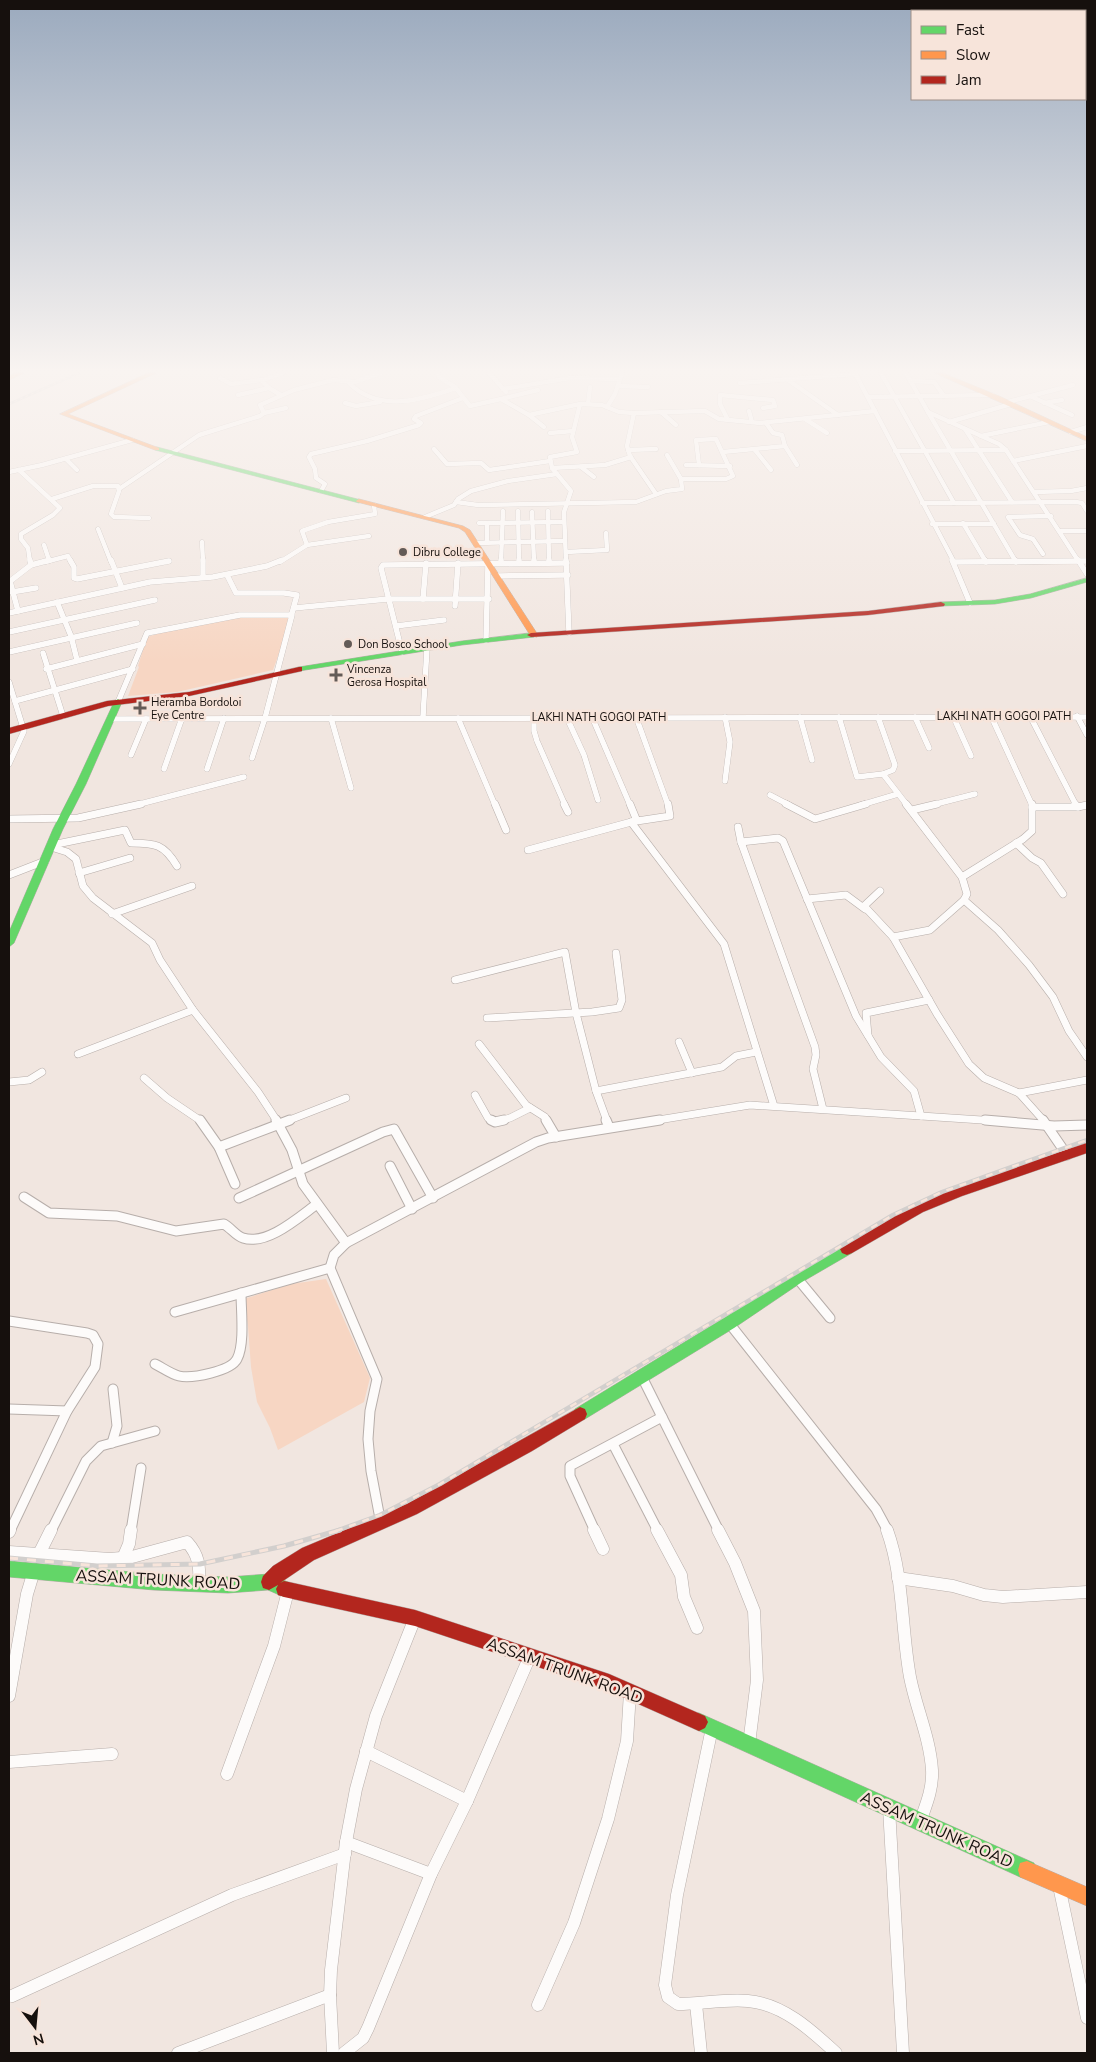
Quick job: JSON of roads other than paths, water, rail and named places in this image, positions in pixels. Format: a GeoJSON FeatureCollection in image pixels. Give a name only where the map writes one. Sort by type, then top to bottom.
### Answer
{"type":"FeatureCollection","features":[{"type":"Feature","properties":{"kind":"main road"},"geometry":{"type":"LineString","coordinates":[[233,469],[461,527],[481,543],[488,563],[534,635]]}},
{"type":"Feature","properties":{"kind":"main road"},"geometry":{"type":"LineString","coordinates":[[9,731],[118,702],[189,694],[317,665],[427,648],[534,635],[868,613],[920,606],[1019,598],[1087,580]]}},
{"type":"Feature","properties":{"kind":"main road"},"geometry":{"type":"LineString","coordinates":[[9,943],[118,702]]}},
{"type":"Feature","properties":{"kind":"main road"},"geometry":{"type":"LineString","coordinates":[[269,1582],[279,1572],[308,1554],[381,1524],[527,1446],[729,1323],[797,1278],[918,1208],[959,1191],[1087,1148]]}},
{"type":"Feature","properties":{"kind":"main road","name":"ASSAM TRUNK ROAD"},"geometry":{"type":"LineString","coordinates":[[9,1569],[154,1582],[228,1585],[269,1582],[288,1591],[415,1618],[609,1682],[1087,1897]]}},
{"type":"Feature","properties":{"kind":"street"},"geometry":{"type":"LineString","coordinates":[[9,472],[22,469]]}},
{"type":"Feature","properties":{"kind":"street"},"geometry":{"type":"LineString","coordinates":[[149,469],[119,489],[110,514],[118,518],[149,518]]}},
{"type":"Feature","properties":{"kind":"street"},"geometry":{"type":"LineString","coordinates":[[315,469],[316,478],[325,484],[321,491]]}},
{"type":"Feature","properties":{"kind":"street"},"geometry":{"type":"LineString","coordinates":[[553,469],[571,491],[566,502],[564,522],[568,575],[568,633]]}},
{"type":"Feature","properties":{"kind":"street"},"geometry":{"type":"LineString","coordinates":[[585,469],[594,477]]}},
{"type":"Feature","properties":{"kind":"street"},"geometry":{"type":"LineString","coordinates":[[639,469],[656,494]]}},
{"type":"Feature","properties":{"kind":"street"},"geometry":{"type":"LineString","coordinates":[[456,502],[472,505],[636,502],[656,494],[682,490],[681,478],[676,469]]}},
{"type":"Feature","properties":{"kind":"street"},"geometry":{"type":"LineString","coordinates":[[681,478],[729,479],[733,476],[731,469]]}},
{"type":"Feature","properties":{"kind":"street"},"geometry":{"type":"LineString","coordinates":[[904,469],[932,524],[954,562],[970,602]]}},
{"type":"Feature","properties":{"kind":"street"},"geometry":{"type":"LineString","coordinates":[[934,469],[954,503]]}},
{"type":"Feature","properties":{"kind":"street"},"geometry":{"type":"LineString","coordinates":[[962,469],[1016,562]]}},
{"type":"Feature","properties":{"kind":"street"},"geometry":{"type":"LineString","coordinates":[[991,469],[1012,502]]}},
{"type":"Feature","properties":{"kind":"street"},"geometry":{"type":"LineString","coordinates":[[1019,469],[1087,574]]}},
{"type":"Feature","properties":{"kind":"street"},"geometry":{"type":"LineString","coordinates":[[19,470],[60,508],[58,512],[21,534],[21,539],[28,548],[31,565]]}},
{"type":"Feature","properties":{"kind":"street"},"geometry":{"type":"LineString","coordinates":[[425,517],[454,505],[468,492],[498,484],[557,474]]}},
{"type":"Feature","properties":{"kind":"street"},"geometry":{"type":"LineString","coordinates":[[52,499],[99,484],[118,486],[119,489]]}},
{"type":"Feature","properties":{"kind":"street"},"geometry":{"type":"LineString","coordinates":[[1034,492],[1071,491],[1087,488]]}},
{"type":"Feature","properties":{"kind":"street"},"geometry":{"type":"LineString","coordinates":[[922,503],[1079,502],[1087,511]]}},
{"type":"Feature","properties":{"kind":"street"},"geometry":{"type":"LineString","coordinates":[[307,545],[302,531],[328,522],[375,514],[374,505]]}},
{"type":"Feature","properties":{"kind":"street"},"geometry":{"type":"LineString","coordinates":[[501,563],[503,511]]}},
{"type":"Feature","properties":{"kind":"street"},"geometry":{"type":"LineString","coordinates":[[518,511],[519,563]]}},
{"type":"Feature","properties":{"kind":"street"},"geometry":{"type":"LineString","coordinates":[[548,511],[549,563]]}},
{"type":"Feature","properties":{"kind":"street"},"geometry":{"type":"LineString","coordinates":[[532,512],[534,563]]}},
{"type":"Feature","properties":{"kind":"street"},"geometry":{"type":"LineString","coordinates":[[1044,554],[1033,539],[1020,535],[1008,517],[1051,516]]}},
{"type":"Feature","properties":{"kind":"street"},"geometry":{"type":"LineString","coordinates":[[479,523],[564,522]]}},
{"type":"Feature","properties":{"kind":"street"},"geometry":{"type":"LineString","coordinates":[[487,523],[481,543],[565,541]]}},
{"type":"Feature","properties":{"kind":"street"},"geometry":{"type":"LineString","coordinates":[[963,523],[986,562]]}},
{"type":"Feature","properties":{"kind":"street"},"geometry":{"type":"LineString","coordinates":[[932,524],[994,524]]}},
{"type":"Feature","properties":{"kind":"street"},"geometry":{"type":"LineString","coordinates":[[98,529],[122,588]]}},
{"type":"Feature","properties":{"kind":"street"},"geometry":{"type":"LineString","coordinates":[[1060,531],[1087,531]]}},
{"type":"Feature","properties":{"kind":"street"},"geometry":{"type":"LineString","coordinates":[[566,552],[606,551],[608,549],[606,532]]}},
{"type":"Feature","properties":{"kind":"street"},"geometry":{"type":"LineString","coordinates":[[9,613],[162,580],[227,575],[275,564],[307,545],[369,536]]}},
{"type":"Feature","properties":{"kind":"street"},"geometry":{"type":"LineString","coordinates":[[202,542],[203,578]]}},
{"type":"Feature","properties":{"kind":"street"},"geometry":{"type":"LineString","coordinates":[[44,545],[49,560]]}},
{"type":"Feature","properties":{"kind":"street"},"geometry":{"type":"LineString","coordinates":[[18,611],[11,593],[10,581],[31,565],[68,556],[74,567],[74,580],[169,561]]}},
{"type":"Feature","properties":{"kind":"street"},"geometry":{"type":"LineString","coordinates":[[402,652],[388,599],[382,566],[426,563],[567,562]]}},
{"type":"Feature","properties":{"kind":"street"},"geometry":{"type":"LineString","coordinates":[[954,562],[1087,562]]}},
{"type":"Feature","properties":{"kind":"street"},"geometry":{"type":"LineString","coordinates":[[423,599],[426,563]]}},
{"type":"Feature","properties":{"kind":"street"},"geometry":{"type":"LineString","coordinates":[[456,603],[458,563]]}},
{"type":"Feature","properties":{"kind":"street"},"geometry":{"type":"LineString","coordinates":[[486,640],[489,599],[488,563]]}},
{"type":"Feature","properties":{"kind":"street"},"geometry":{"type":"LineString","coordinates":[[227,575],[236,593],[284,593],[297,595],[265,718],[252,758]]}},
{"type":"Feature","properties":{"kind":"street"},"geometry":{"type":"LineString","coordinates":[[498,576],[568,575]]}},
{"type":"Feature","properties":{"kind":"street"},"geometry":{"type":"LineString","coordinates":[[11,593],[36,588]]}},
{"type":"Feature","properties":{"kind":"street"},"geometry":{"type":"LineString","coordinates":[[294,608],[388,599],[423,599],[456,603],[489,599]]}},
{"type":"Feature","properties":{"kind":"street"},"geometry":{"type":"LineString","coordinates":[[9,632],[154,600]]}},
{"type":"Feature","properties":{"kind":"street"},"geometry":{"type":"LineString","coordinates":[[57,602],[77,660]]}},
{"type":"Feature","properties":{"kind":"street"},"geometry":{"type":"LineString","coordinates":[[118,702],[147,633],[231,616],[292,615]]}},
{"type":"Feature","properties":{"kind":"street"},"geometry":{"type":"LineString","coordinates":[[396,626],[444,620]]}},
{"type":"Feature","properties":{"kind":"street"},"geometry":{"type":"LineString","coordinates":[[9,652],[137,623]]}},
{"type":"Feature","properties":{"kind":"street"},"geometry":{"type":"LineString","coordinates":[[46,669],[143,644]]}},
{"type":"Feature","properties":{"kind":"street"},"geometry":{"type":"LineString","coordinates":[[423,718],[427,648]]}},
{"type":"Feature","properties":{"kind":"street"},"geometry":{"type":"LineString","coordinates":[[43,653],[46,669],[63,716]]}},
{"type":"Feature","properties":{"kind":"street"},"geometry":{"type":"LineString","coordinates":[[15,701],[133,669]]}},
{"type":"Feature","properties":{"kind":"street"},"geometry":{"type":"LineString","coordinates":[[9,682],[24,727],[23,736],[9,764]]}},
{"type":"Feature","properties":{"kind":"street"},"geometry":{"type":"LineString","coordinates":[[953,716],[971,756]]}},
{"type":"Feature","properties":{"kind":"street"},"geometry":{"type":"LineString","coordinates":[[962,878],[1032,831],[1032,807],[991,716]]}},
{"type":"Feature","properties":{"kind":"street"},"geometry":{"type":"LineString","coordinates":[[1030,716],[1078,808]]}},
{"type":"Feature","properties":{"kind":"street"},"geometry":{"type":"LineString","coordinates":[[1077,716],[1087,735]]}},
{"type":"Feature","properties":{"kind":"street"},"geometry":{"type":"LineString","coordinates":[[528,850],[634,822],[670,816],[671,814],[636,717]]}},
{"type":"Feature","properties":{"kind":"street"},"geometry":{"type":"LineString","coordinates":[[725,717],[730,742],[725,781]]}},
{"type":"Feature","properties":{"kind":"street"},"geometry":{"type":"LineString","coordinates":[[800,717],[812,760]]}},
{"type":"Feature","properties":{"kind":"street"},"geometry":{"type":"LineString","coordinates":[[839,717],[856,776],[883,774],[893,770],[895,765],[878,717]]}},
{"type":"Feature","properties":{"kind":"street"},"geometry":{"type":"LineString","coordinates":[[915,717],[929,748]]}},
{"type":"Feature","properties":{"kind":"street","name":"LAKHI NATH GOGOI PATH"},"geometry":{"type":"LineString","coordinates":[[111,719],[1087,717]]}},
{"type":"Feature","properties":{"kind":"street"},"geometry":{"type":"LineString","coordinates":[[164,769],[182,718]]}},
{"type":"Feature","properties":{"kind":"street"},"geometry":{"type":"LineString","coordinates":[[208,769],[224,718]]}},
{"type":"Feature","properties":{"kind":"street"},"geometry":{"type":"LineString","coordinates":[[331,718],[351,788]]}},
{"type":"Feature","properties":{"kind":"street"},"geometry":{"type":"LineString","coordinates":[[458,718],[506,830]]}},
{"type":"Feature","properties":{"kind":"street"},"geometry":{"type":"LineString","coordinates":[[534,718],[534,731],[537,740],[568,812]]}},
{"type":"Feature","properties":{"kind":"street"},"geometry":{"type":"LineString","coordinates":[[567,718],[584,755],[598,800]]}},
{"type":"Feature","properties":{"kind":"street"},"geometry":{"type":"LineString","coordinates":[[592,718],[634,822],[724,944],[774,1106]]}},
{"type":"Feature","properties":{"kind":"street"},"geometry":{"type":"LineString","coordinates":[[131,756],[146,719]]}},
{"type":"Feature","properties":{"kind":"street"},"geometry":{"type":"LineString","coordinates":[[883,774],[962,878],[967,894],[964,900],[930,930],[893,937]]}},
{"type":"Feature","properties":{"kind":"street"},"geometry":{"type":"LineString","coordinates":[[9,819],[63,820],[180,795],[244,777]]}},
{"type":"Feature","properties":{"kind":"street"},"geometry":{"type":"LineString","coordinates":[[770,795],[815,820],[898,794]]}},
{"type":"Feature","properties":{"kind":"street"},"geometry":{"type":"LineString","coordinates":[[912,810],[975,794]]}},
{"type":"Feature","properties":{"kind":"street"},"geometry":{"type":"LineString","coordinates":[[1032,807],[1078,808],[1087,805]]}},
{"type":"Feature","properties":{"kind":"street"},"geometry":{"type":"LineString","coordinates":[[738,827],[741,842],[815,1047],[814,1073],[823,1109]]}},
{"type":"Feature","properties":{"kind":"street"},"geometry":{"type":"LineString","coordinates":[[52,846],[125,830],[131,843],[146,842],[158,844],[166,849],[176,866]]}},
{"type":"Feature","properties":{"kind":"street"},"geometry":{"type":"LineString","coordinates":[[741,842],[782,839],[843,987],[869,1040],[881,1057],[914,1091],[921,1116]]}},
{"type":"Feature","properties":{"kind":"street"},"geometry":{"type":"LineString","coordinates":[[1016,843],[1030,857],[1041,863],[1063,894]]}},
{"type":"Feature","properties":{"kind":"street"},"geometry":{"type":"LineString","coordinates":[[52,846],[67,852],[76,859],[83,886],[89,894],[112,914],[152,942],[160,960],[193,1010],[258,1092],[279,1124],[292,1150],[303,1184],[346,1243]]}},
{"type":"Feature","properties":{"kind":"street"},"geometry":{"type":"LineString","coordinates":[[79,873],[130,858]]}},
{"type":"Feature","properties":{"kind":"street"},"geometry":{"type":"LineString","coordinates":[[9,874],[45,861]]}},
{"type":"Feature","properties":{"kind":"street"},"geometry":{"type":"LineString","coordinates":[[112,914],[192,886]]}},
{"type":"Feature","properties":{"kind":"street"},"geometry":{"type":"LineString","coordinates":[[865,909],[866,903],[880,891]]}},
{"type":"Feature","properties":{"kind":"street"},"geometry":{"type":"LineString","coordinates":[[807,899],[846,895],[875,917],[893,937],[956,1044],[977,1073],[984,1078],[1019,1093],[1049,1126],[1066,1155]]}},
{"type":"Feature","properties":{"kind":"street"},"geometry":{"type":"LineString","coordinates":[[964,900],[991,923],[1029,965],[1053,997],[1068,1031],[1087,1057]]}},
{"type":"Feature","properties":{"kind":"street"},"geometry":{"type":"LineString","coordinates":[[455,980],[563,951],[576,1013],[596,1090],[608,1127]]}},
{"type":"Feature","properties":{"kind":"street"},"geometry":{"type":"LineString","coordinates":[[486,1018],[614,1010],[621,1005],[616,953]]}},
{"type":"Feature","properties":{"kind":"street"},"geometry":{"type":"LineString","coordinates":[[869,1040],[866,1012],[929,1000]]}},
{"type":"Feature","properties":{"kind":"street"},"geometry":{"type":"LineString","coordinates":[[78,1054],[193,1010]]}},
{"type":"Feature","properties":{"kind":"street"},"geometry":{"type":"LineString","coordinates":[[679,1042],[692,1073]]}},
{"type":"Feature","properties":{"kind":"street"},"geometry":{"type":"LineString","coordinates":[[479,1044],[530,1108],[546,1117],[556,1137]]}},
{"type":"Feature","properties":{"kind":"street"},"geometry":{"type":"LineString","coordinates":[[596,1090],[724,1066],[736,1056],[756,1052]]}},
{"type":"Feature","properties":{"kind":"street"},"geometry":{"type":"LineString","coordinates":[[9,1082],[29,1080],[42,1072]]}},
{"type":"Feature","properties":{"kind":"street"},"geometry":{"type":"LineString","coordinates":[[144,1078],[167,1098],[200,1119],[219,1147],[235,1184]]}},
{"type":"Feature","properties":{"kind":"street"},"geometry":{"type":"LineString","coordinates":[[1019,1093],[1087,1080]]}},
{"type":"Feature","properties":{"kind":"street"},"geometry":{"type":"LineString","coordinates":[[475,1095],[491,1121],[500,1121],[530,1108]]}},
{"type":"Feature","properties":{"kind":"street"},"geometry":{"type":"LineString","coordinates":[[219,1147],[232,1144],[346,1098]]}},
{"type":"Feature","properties":{"kind":"street"},"geometry":{"type":"LineString","coordinates":[[381,1524],[371,1471],[368,1439],[370,1411],[378,1386],[377,1379],[330,1268],[334,1255],[346,1243],[536,1142],[608,1127],[750,1105],[980,1119],[1049,1126],[1071,1127],[1087,1125]]}},
{"type":"Feature","properties":{"kind":"street"},"geometry":{"type":"LineString","coordinates":[[240,1198],[383,1132],[394,1130],[433,1198]]}},
{"type":"Feature","properties":{"kind":"street"},"geometry":{"type":"LineString","coordinates":[[390,1166],[412,1209]]}},
{"type":"Feature","properties":{"kind":"street"},"geometry":{"type":"LineString","coordinates":[[24,1197],[49,1213],[117,1216],[176,1232],[224,1224],[237,1234],[252,1240],[268,1236],[317,1204]]}},
{"type":"Feature","properties":{"kind":"street"},"geometry":{"type":"LineString","coordinates":[[175,1312],[330,1268]]}},
{"type":"Feature","properties":{"kind":"street"},"geometry":{"type":"LineString","coordinates":[[797,1278],[830,1318]]}},
{"type":"Feature","properties":{"kind":"street"},"geometry":{"type":"LineString","coordinates":[[154,1364],[180,1376],[188,1377],[233,1365],[239,1354],[241,1293]]}},
{"type":"Feature","properties":{"kind":"street"},"geometry":{"type":"LineString","coordinates":[[9,1321],[78,1331],[93,1335],[98,1344],[95,1367],[67,1411],[9,1532]]}},
{"type":"Feature","properties":{"kind":"street"},"geometry":{"type":"LineString","coordinates":[[729,1323],[884,1519],[889,1531],[898,1578],[910,1678],[931,1765],[930,1789],[920,1822]]}},
{"type":"Feature","properties":{"kind":"street"},"geometry":{"type":"LineString","coordinates":[[641,1376],[735,1563],[754,1611],[757,1680],[749,1745]]}},
{"type":"Feature","properties":{"kind":"street"},"geometry":{"type":"LineString","coordinates":[[112,1443],[117,1426],[113,1390]]}},
{"type":"Feature","properties":{"kind":"street"},"geometry":{"type":"LineString","coordinates":[[9,1409],[67,1411]]}},
{"type":"Feature","properties":{"kind":"street"},"geometry":{"type":"LineString","coordinates":[[603,1549],[569,1470],[570,1466],[662,1417]]}},
{"type":"Feature","properties":{"kind":"street"},"geometry":{"type":"LineString","coordinates":[[38,1554],[86,1461],[94,1451],[112,1443],[155,1432]]}},
{"type":"Feature","properties":{"kind":"street"},"geometry":{"type":"LineString","coordinates":[[613,1444],[679,1571],[684,1597],[697,1628]]}},
{"type":"Feature","properties":{"kind":"street"},"geometry":{"type":"LineString","coordinates":[[123,1558],[129,1544],[141,1468]]}},
{"type":"Feature","properties":{"kind":"street"},"geometry":{"type":"LineString","coordinates":[[9,1552],[92,1560],[139,1555],[171,1544],[187,1542],[196,1552],[200,1564],[199,1584]]}},
{"type":"Feature","properties":{"kind":"street"},"geometry":{"type":"LineString","coordinates":[[9,1696],[27,1594],[34,1572]]}},
{"type":"Feature","properties":{"kind":"street"},"geometry":{"type":"LineString","coordinates":[[898,1578],[953,1586],[984,1595],[1003,1597],[1087,1592]]}},
{"type":"Feature","properties":{"kind":"street"},"geometry":{"type":"LineString","coordinates":[[227,1774],[274,1646],[288,1591]]}},
{"type":"Feature","properties":{"kind":"street"},"geometry":{"type":"LineString","coordinates":[[333,2053],[330,1995],[346,1848],[356,1788],[376,1716],[415,1618]]}},
{"type":"Feature","properties":{"kind":"street"},"geometry":{"type":"LineString","coordinates":[[344,2053],[363,2038],[368,2028],[431,1874],[467,1801],[530,1656]]}},
{"type":"Feature","properties":{"kind":"street"},"geometry":{"type":"LineString","coordinates":[[538,2005],[574,1923],[608,1819],[627,1741],[630,1692]]}},
{"type":"Feature","properties":{"kind":"street"},"geometry":{"type":"LineString","coordinates":[[712,1728],[677,1895],[665,1985],[666,1993],[672,2001],[678,2004],[754,2002],[766,2005],[778,2010],[811,2031],[836,2053]]}},
{"type":"Feature","properties":{"kind":"street"},"geometry":{"type":"LineString","coordinates":[[366,1751],[467,1801]]}},
{"type":"Feature","properties":{"kind":"street"},"geometry":{"type":"LineString","coordinates":[[9,1762],[112,1754]]}},
{"type":"Feature","properties":{"kind":"street"},"geometry":{"type":"LineString","coordinates":[[889,1808],[903,2053]]}},
{"type":"Feature","properties":{"kind":"street"},"geometry":{"type":"LineString","coordinates":[[12,1996],[232,1895],[346,1848],[431,1874]]}},
{"type":"Feature","properties":{"kind":"street"},"geometry":{"type":"LineString","coordinates":[[1059,1884],[1087,2018]]}},
{"type":"Feature","properties":{"kind":"street"},"geometry":{"type":"LineString","coordinates":[[178,2053],[330,1995]]}},
{"type":"Feature","properties":{"kind":"street"},"geometry":{"type":"LineString","coordinates":[[696,2004],[701,2053]]}},
{"type":"Feature","properties":{"kind":"railway"},"geometry":{"type":"LineString","coordinates":[[336,1531],[380,1515],[440,1484],[893,1215],[942,1192],[1087,1140]]}},
{"type":"Feature","properties":{"kind":"railway"},"geometry":{"type":"LineString","coordinates":[[9,1558],[97,1566],[200,1564],[284,1546],[340,1530]]}},
{"type":"Feature","properties":{"kind":"place","name":"Dibru College"},"geometry":{"type":"Point","coordinates":[403,552]}},
{"type":"Feature","properties":{"kind":"place","name":"Don Bosco School"},"geometry":{"type":"Point","coordinates":[348,644]}},
{"type":"Feature","properties":{"kind":"place","name":"Vincenza Gerosa Hospital"},"geometry":{"type":"Point","coordinates":[336,675]}},
{"type":"Feature","properties":{"kind":"place","name":"Heramba Bordoloi Eye Centre"},"geometry":{"type":"Point","coordinates":[140,708]}}]}
